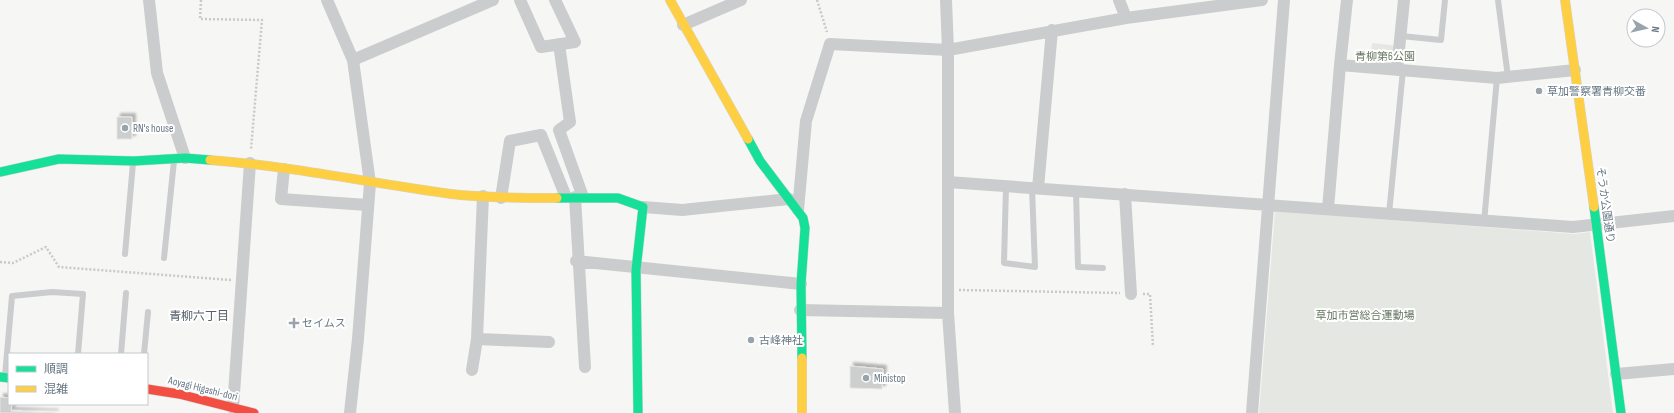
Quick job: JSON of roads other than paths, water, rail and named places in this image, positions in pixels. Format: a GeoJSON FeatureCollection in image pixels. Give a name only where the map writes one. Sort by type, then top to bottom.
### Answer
{"type":"FeatureCollection","features":[{"type":"Feature","properties":{"kind":"street"},"geometry":{"type":"LineString","coordinates":[[149,0],[157,73],[180,159]]}},
{"type":"Feature","properties":{"kind":"street"},"geometry":{"type":"LineString","coordinates":[[327,0],[353,60],[370,183],[358,339],[350,413]]}},
{"type":"Feature","properties":{"kind":"street"},"geometry":{"type":"LineString","coordinates":[[353,60],[493,0]]}},
{"type":"Feature","properties":{"kind":"street"},"geometry":{"type":"LineString","coordinates":[[520,0],[540,47],[575,42],[554,0]]}},
{"type":"Feature","properties":{"kind":"street"},"geometry":{"type":"LineString","coordinates":[[670,0],[760,162],[803,218],[805,228],[800,284],[802,413]]}},
{"type":"Feature","properties":{"kind":"street"},"geometry":{"type":"LineString","coordinates":[[683,25],[742,0]]}},
{"type":"Feature","properties":{"kind":"street"},"geometry":{"type":"LineString","coordinates":[[946,0],[948,50],[948,313],[955,413]]}},
{"type":"Feature","properties":{"kind":"street"},"geometry":{"type":"LineString","coordinates":[[1119,0],[1126,18]]}},
{"type":"Feature","properties":{"kind":"street"},"geometry":{"type":"LineString","coordinates":[[798,210],[806,121],[831,44],[948,50],[1052,30],[1126,18],[1262,0]]}},
{"type":"Feature","properties":{"kind":"street"},"geometry":{"type":"LineString","coordinates":[[1252,413],[1284,0]]}},
{"type":"Feature","properties":{"kind":"street"},"geometry":{"type":"LineString","coordinates":[[1328,209],[1346,0]]}},
{"type":"Feature","properties":{"kind":"street"},"geometry":{"type":"LineString","coordinates":[[1400,70],[1404,0]]}},
{"type":"Feature","properties":{"kind":"street","name":"そうか公園通り"},"geometry":{"type":"LineString","coordinates":[[1565,0],[1597,225],[1621,413]]}},
{"type":"Feature","properties":{"kind":"street"},"geometry":{"type":"LineString","coordinates":[[1035,188],[1052,30]]}},
{"type":"Feature","properties":{"kind":"street"},"geometry":{"type":"LineString","coordinates":[[558,44],[570,122],[558,130],[574,197],[585,367]]}},
{"type":"Feature","properties":{"kind":"street"},"geometry":{"type":"LineString","coordinates":[[1340,65],[1503,77],[1574,70]]}},
{"type":"Feature","properties":{"kind":"street"},"geometry":{"type":"LineString","coordinates":[[501,198],[510,141],[541,135],[574,197]]}},
{"type":"Feature","properties":{"kind":"street"},"geometry":{"type":"LineString","coordinates":[[0,172],[59,159],[134,161],[180,159],[250,163],[370,183],[452,194],[501,198],[618,198],[643,207],[682,210],[789,199]]}},
{"type":"Feature","properties":{"kind":"street"},"geometry":{"type":"LineString","coordinates":[[233,408],[250,163]]}},
{"type":"Feature","properties":{"kind":"street"},"geometry":{"type":"LineString","coordinates":[[284,169],[281,199],[368,205]]}},
{"type":"Feature","properties":{"kind":"street"},"geometry":{"type":"LineString","coordinates":[[948,182],[1328,209],[1484,222],[1573,227],[1674,216]]}},
{"type":"Feature","properties":{"kind":"street"},"geometry":{"type":"LineString","coordinates":[[1126,194],[1131,294]]}},
{"type":"Feature","properties":{"kind":"street"},"geometry":{"type":"LineString","coordinates":[[472,370],[477,339],[482,196]]}},
{"type":"Feature","properties":{"kind":"street"},"geometry":{"type":"LineString","coordinates":[[638,413],[636,266],[643,207]]}},
{"type":"Feature","properties":{"kind":"street"},"geometry":{"type":"LineString","coordinates":[[578,261],[800,284]]}},
{"type":"Feature","properties":{"kind":"street"},"geometry":{"type":"LineString","coordinates":[[800,310],[948,313]]}},
{"type":"Feature","properties":{"kind":"street"},"geometry":{"type":"LineString","coordinates":[[477,339],[549,342]]}},
{"type":"Feature","properties":{"kind":"street"},"geometry":{"type":"LineString","coordinates":[[1616,374],[1674,369]]}},
{"type":"Feature","properties":{"kind":"street","name":"Aoyagi Higashi-dori"},"geometry":{"type":"LineString","coordinates":[[148,389],[179,394],[254,413]]}},
{"type":"Feature","properties":{"kind":"lane"},"geometry":{"type":"LineString","coordinates":[[1401,36],[1441,40],[1445,0]]}},
{"type":"Feature","properties":{"kind":"lane"},"geometry":{"type":"LineString","coordinates":[[1484,222],[1503,77],[1498,0]]}},
{"type":"Feature","properties":{"kind":"lane"},"geometry":{"type":"LineString","coordinates":[[1389,214],[1400,70]]}},
{"type":"Feature","properties":{"kind":"lane"},"geometry":{"type":"LineString","coordinates":[[164,258],[180,159]]}},
{"type":"Feature","properties":{"kind":"lane"},"geometry":{"type":"LineString","coordinates":[[125,254],[134,161]]}},
{"type":"Feature","properties":{"kind":"lane"},"geometry":{"type":"LineString","coordinates":[[1006,186],[1004,263],[1035,267],[1035,188]]}},
{"type":"Feature","properties":{"kind":"lane"},"geometry":{"type":"LineString","coordinates":[[1076,191],[1078,267],[1103,268]]}},
{"type":"Feature","properties":{"kind":"lane"},"geometry":{"type":"LineString","coordinates":[[5,377],[12,296],[52,292],[83,294],[78,353]]}},
{"type":"Feature","properties":{"kind":"lane"},"geometry":{"type":"LineString","coordinates":[[121,353],[126,293]]}},
{"type":"Feature","properties":{"kind":"lane"},"geometry":{"type":"LineString","coordinates":[[144,353],[148,312]]}},
{"type":"Feature","properties":{"kind":"place","name":"草加警察署青柳交番"},"geometry":{"type":"Point","coordinates":[1539,91]}},
{"type":"Feature","properties":{"kind":"place","name":"RN's house"},"geometry":{"type":"Point","coordinates":[125,128]}},
{"type":"Feature","properties":{"kind":"place","name":"セイムス"},"geometry":{"type":"Point","coordinates":[294,323]}},
{"type":"Feature","properties":{"kind":"place","name":"古峰神社"},"geometry":{"type":"Point","coordinates":[751,340]}},
{"type":"Feature","properties":{"kind":"place","name":"Ministop"},"geometry":{"type":"Point","coordinates":[866,378]}},
{"type":"Feature","properties":{"kind":"district","name":"青柳六丁目"},"geometry":{"type":"Point","coordinates":[199,316]}},
{"type":"Feature","properties":{"kind":"park label","name":"青柳第6公園"},"geometry":{"type":"Point","coordinates":[1385,56]}},
{"type":"Feature","properties":{"kind":"park label","name":"草加市営総合運動場"},"geometry":{"type":"Point","coordinates":[1365,315]}}]}
